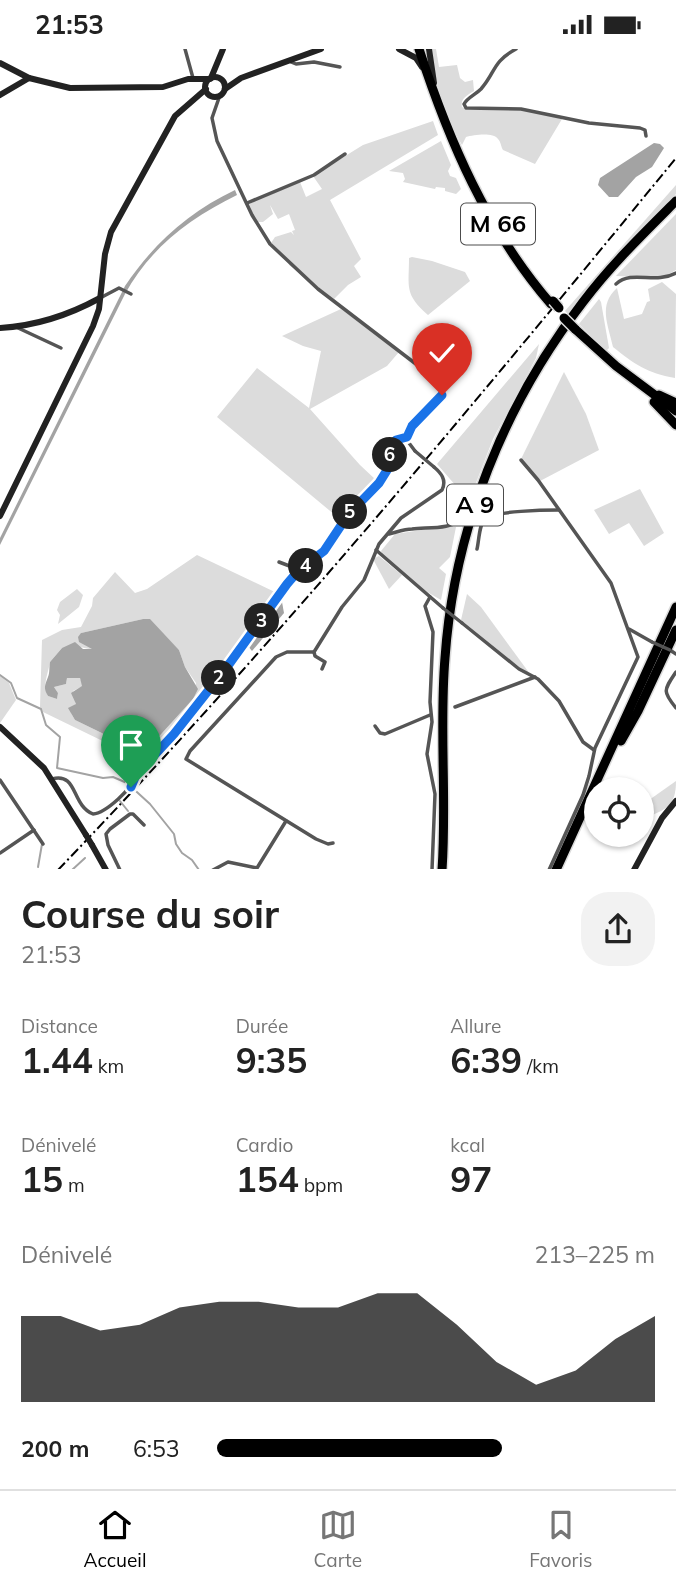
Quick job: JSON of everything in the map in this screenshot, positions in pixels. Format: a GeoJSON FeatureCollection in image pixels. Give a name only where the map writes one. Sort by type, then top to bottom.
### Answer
{"type":"FeatureCollection","features":[{"type":"Feature","properties":{"kind":"highway","name":"M 66"},"geometry":{"type":"LineString","coordinates":[[421,49],[454,145],[491,219],[515,257],[576,328],[628,376],[676,407]]}},
{"type":"Feature","properties":{"kind":"highway","name":"A 9"},"geometry":{"type":"LineString","coordinates":[[445,869],[442,703],[444,656],[456,576],[480,492],[511,416],[554,342],[609,270],[676,201]]}},
{"type":"Feature","properties":{"kind":"highway","name":"A 9"},"geometry":{"type":"LineString","coordinates":[[445,869],[450,650],[464,564],[486,490],[513,423],[555,349],[612,274],[676,208]]}},
{"type":"Feature","properties":{"kind":"highway","name":"M 66"},"geometry":{"type":"LineString","coordinates":[[576,328],[676,407]]}},
{"type":"Feature","properties":{"kind":"highway"},"geometry":{"type":"LineString","coordinates":[[628,376],[676,425]]}},
{"type":"Feature","properties":{"kind":"highway"},"geometry":{"type":"LineString","coordinates":[[556,869],[676,607]]}},
{"type":"Feature","properties":{"kind":"highway"},"geometry":{"type":"LineString","coordinates":[[605,777],[676,620]]}},
{"type":"Feature","properties":{"kind":"highway"},"geometry":{"type":"LineString","coordinates":[[621,742],[676,630]]}},
{"type":"Feature","properties":{"kind":"highway"},"geometry":{"type":"LineString","coordinates":[[562,869],[584,823]]}},
{"type":"Feature","properties":{"kind":"main road"},"geometry":{"type":"LineString","coordinates":[[214,86],[217,61],[222,49]]}},
{"type":"Feature","properties":{"kind":"main road"},"geometry":{"type":"LineString","coordinates":[[0,516],[89,337],[97,316],[104,254],[111,232],[170,123],[179,111],[214,86],[321,49]]}},
{"type":"Feature","properties":{"kind":"main road","name":"M 66"},"geometry":{"type":"LineString","coordinates":[[399,49],[416,58],[431,81]]}},
{"type":"Feature","properties":{"kind":"main road","name":"M 66"},"geometry":{"type":"LineString","coordinates":[[429,49],[431,81]]}},
{"type":"Feature","properties":{"kind":"main road"},"geometry":{"type":"LineString","coordinates":[[0,63],[29,78],[70,88],[163,87],[196,78],[214,86]]}},
{"type":"Feature","properties":{"kind":"main road"},"geometry":{"type":"LineString","coordinates":[[0,95],[29,78]]}},
{"type":"Feature","properties":{"kind":"main road"},"geometry":{"type":"LineString","coordinates":[[0,328],[16,327],[66,315],[100,298]]}},
{"type":"Feature","properties":{"kind":"main road"},"geometry":{"type":"LineString","coordinates":[[0,727],[36,759],[52,779],[105,869]]}},
{"type":"Feature","properties":{"kind":"main road"},"geometry":{"type":"LineString","coordinates":[[634,869],[662,818],[676,801]]}},
{"type":"Feature","properties":{"kind":"street"},"geometry":{"type":"LineString","coordinates":[[185,49],[196,78]]}},
{"type":"Feature","properties":{"kind":"street"},"geometry":{"type":"LineString","coordinates":[[516,49],[496,64],[483,86],[466,100],[464,106],[468,109],[521,109],[589,123],[634,127],[645,130],[646,136]]}},
{"type":"Feature","properties":{"kind":"street"},"geometry":{"type":"LineString","coordinates":[[290,61],[296,64],[314,62],[340,67]]}},
{"type":"Feature","properties":{"kind":"street"},"geometry":{"type":"LineString","coordinates":[[214,86],[215,108],[212,121],[217,141],[270,244],[303,275],[442,384],[440,398],[412,426],[407,437],[415,451],[442,473],[442,490],[408,512],[376,550],[364,580],[342,607],[314,652]]}},
{"type":"Feature","properties":{"kind":"street"},"geometry":{"type":"LineString","coordinates":[[247,203],[314,174],[345,154]]}},
{"type":"Feature","properties":{"kind":"street"},"geometry":{"type":"LineString","coordinates":[[616,284],[621,279],[665,279],[676,273]]}},
{"type":"Feature","properties":{"kind":"street"},"geometry":{"type":"LineString","coordinates":[[100,298],[115,289],[130,293]]}},
{"type":"Feature","properties":{"kind":"street"},"geometry":{"type":"LineString","coordinates":[[16,327],[61,348]]}},
{"type":"Feature","properties":{"kind":"street"},"geometry":{"type":"LineString","coordinates":[[52,779],[66,779],[82,807],[93,814],[104,811],[132,786],[136,775],[189,717],[299,570],[324,551],[348,515],[385,474],[389,467],[392,445],[396,440],[407,437]]}},
{"type":"Feature","properties":{"kind":"street"},"geometry":{"type":"LineString","coordinates":[[521,460],[611,583],[638,653],[638,661],[594,750],[583,795],[549,869]]}},
{"type":"Feature","properties":{"kind":"street"},"geometry":{"type":"LineString","coordinates":[[388,535],[461,521],[465,499]]}},
{"type":"Feature","properties":{"kind":"street"},"geometry":{"type":"LineString","coordinates":[[477,549],[483,522],[487,517],[559,510]]}},
{"type":"Feature","properties":{"kind":"street"},"geometry":{"type":"LineString","coordinates":[[376,550],[519,669],[535,677],[554,695],[583,741],[594,750]]}},
{"type":"Feature","properties":{"kind":"street"},"geometry":{"type":"LineString","coordinates":[[373,556],[381,554]]}},
{"type":"Feature","properties":{"kind":"street"},"geometry":{"type":"LineString","coordinates":[[279,562],[299,570]]}},
{"type":"Feature","properties":{"kind":"street"},"geometry":{"type":"LineString","coordinates":[[430,597],[425,606],[433,632],[432,722],[428,754],[435,794],[432,869]]}},
{"type":"Feature","properties":{"kind":"street"},"geometry":{"type":"LineString","coordinates":[[627,627],[638,635],[674,651]]}},
{"type":"Feature","properties":{"kind":"street"},"geometry":{"type":"LineString","coordinates":[[314,652],[287,652],[276,657],[186,758],[324,843],[333,843]]}},
{"type":"Feature","properties":{"kind":"street"},"geometry":{"type":"LineString","coordinates":[[314,652],[315,656],[326,662],[322,669]]}},
{"type":"Feature","properties":{"kind":"street"},"geometry":{"type":"LineString","coordinates":[[676,672],[665,691],[676,708]]}},
{"type":"Feature","properties":{"kind":"street"},"geometry":{"type":"LineString","coordinates":[[455,708],[535,677]]}},
{"type":"Feature","properties":{"kind":"street"},"geometry":{"type":"LineString","coordinates":[[374,726],[380,733],[385,734],[430,715]]}},
{"type":"Feature","properties":{"kind":"street"},"geometry":{"type":"LineString","coordinates":[[0,780],[43,844]]}},
{"type":"Feature","properties":{"kind":"street"},"geometry":{"type":"LineString","coordinates":[[120,869],[106,834],[130,814],[144,825]]}},
{"type":"Feature","properties":{"kind":"street"},"geometry":{"type":"LineString","coordinates":[[215,869],[228,862],[257,868],[286,820]]}},
{"type":"Feature","properties":{"kind":"street"},"geometry":{"type":"LineString","coordinates":[[0,853],[34,829]]}},
{"type":"Feature","properties":{"kind":"shaded area"},"geometry":{"type":"Polygon","coordinates":[[[432,49],[436,49],[439,67],[457,65],[460,78],[465,82],[473,80],[474,91],[462,101],[462,107],[467,110],[526,110],[562,119],[535,164],[503,150],[499,140],[492,135],[466,137],[462,145],[441,98],[432,49]]]}},
{"type":"Feature","properties":{"kind":"shaded area"},"geometry":{"type":"Polygon","coordinates":[[[433,121],[438,135],[330,200],[361,259],[354,266],[361,277],[334,299],[289,265],[288,259],[271,243],[275,237],[291,232],[294,235],[292,231],[295,230],[289,214],[278,219],[270,205],[273,214],[263,222],[256,222],[249,204],[300,182],[306,197],[322,189],[313,176],[363,145],[433,121]]]}},
{"type":"Feature","properties":{"kind":"shaded area"},"geometry":{"type":"Polygon","coordinates":[[[441,141],[451,165],[448,171],[450,176],[456,178],[461,189],[456,194],[445,191],[445,188],[435,189],[403,182],[403,173],[389,171],[441,141]]]}},
{"type":"Feature","properties":{"kind":"shaded area"},"geometry":{"type":"Polygon","coordinates":[[[654,143],[664,148],[652,167],[636,177],[618,197],[609,197],[598,185],[600,178],[654,143]]]}},
{"type":"Feature","properties":{"kind":"shaded area"},"geometry":{"type":"Polygon","coordinates":[[[676,185],[676,194],[602,271],[568,314],[565,311],[676,185]]]}},
{"type":"Feature","properties":{"kind":"shaded area"},"geometry":{"type":"Polygon","coordinates":[[[235,190],[237,195],[188,224],[159,248],[135,277],[0,545],[0,538],[125,286],[148,256],[174,230],[202,208],[235,190]]]}},
{"type":"Feature","properties":{"kind":"shaded area"},"geometry":{"type":"Polygon","coordinates":[[[676,214],[676,270],[662,278],[616,276],[676,214]]]}},
{"type":"Feature","properties":{"kind":"shaded area"},"geometry":{"type":"Polygon","coordinates":[[[409,258],[465,272],[470,281],[428,315],[411,295],[409,258]]]}},
{"type":"Feature","properties":{"kind":"shaded area"},"geometry":{"type":"Polygon","coordinates":[[[662,282],[676,294],[675,378],[641,367],[613,347],[607,323],[608,301],[617,288],[624,319],[642,314],[650,301],[648,289],[662,282]]]}},
{"type":"Feature","properties":{"kind":"shaded area"},"geometry":{"type":"Polygon","coordinates":[[[599,299],[609,348],[606,351],[579,324],[599,299]]]}},
{"type":"Feature","properties":{"kind":"shaded area"},"geometry":{"type":"Polygon","coordinates":[[[341,309],[399,352],[387,366],[310,409],[376,480],[360,511],[347,525],[217,417],[257,368],[309,408],[321,351],[282,336],[341,309]]]}},
{"type":"Feature","properties":{"kind":"shaded area"},"geometry":{"type":"Polygon","coordinates":[[[539,344],[536,358],[493,439],[469,501],[437,464],[539,344]]]}},
{"type":"Feature","properties":{"kind":"shaded area"},"geometry":{"type":"Polygon","coordinates":[[[564,372],[586,414],[599,450],[540,481],[521,459],[564,372]]]}},
{"type":"Feature","properties":{"kind":"shaded area"},"geometry":{"type":"Polygon","coordinates":[[[640,489],[664,533],[644,546],[629,523],[609,534],[594,510],[640,489]]]}},
{"type":"Feature","properties":{"kind":"shaded area"},"geometry":{"type":"Polygon","coordinates":[[[456,527],[450,557],[439,568],[446,574],[441,600],[422,589],[383,556],[381,551],[395,534],[456,527]]]}},
{"type":"Feature","properties":{"kind":"shaded area"},"geometry":{"type":"Polygon","coordinates":[[[197,555],[279,594],[148,763],[43,712],[40,707],[42,640],[62,630],[81,627],[92,606],[93,598],[115,572],[135,593],[147,589],[197,555]],[[149,619],[81,633],[94,650],[80,647],[62,648],[50,662],[45,684],[48,696],[57,699],[58,693],[54,687],[66,684],[67,678],[80,678],[83,686],[73,691],[76,704],[71,713],[75,720],[110,737],[113,735],[125,739],[144,753],[193,699],[196,683],[185,667],[179,650],[149,619]]]}},
{"type":"Feature","properties":{"kind":"shaded area"},"geometry":{"type":"Polygon","coordinates":[[[379,556],[402,575],[389,589],[373,559],[379,556]]]}},
{"type":"Feature","properties":{"kind":"shaded area"},"geometry":{"type":"Polygon","coordinates":[[[77,589],[83,595],[79,607],[58,624],[60,615],[57,610],[60,602],[77,589]]]}},
{"type":"Feature","properties":{"kind":"shaded area"},"geometry":{"type":"Polygon","coordinates":[[[467,594],[481,607],[530,674],[461,620],[467,594]]]}},
{"type":"Feature","properties":{"kind":"shaded area"},"geometry":{"type":"Polygon","coordinates":[[[282,602],[284,613],[252,651],[248,646],[282,602]]]}},
{"type":"Feature","properties":{"kind":"shaded area"},"geometry":{"type":"Polygon","coordinates":[[[150,619],[179,650],[198,689],[193,699],[144,753],[118,737],[110,737],[75,720],[68,708],[76,704],[71,693],[82,686],[80,678],[67,678],[66,684],[54,687],[58,693],[57,699],[48,696],[45,689],[50,662],[62,648],[75,642],[83,649],[92,649],[79,642],[81,633],[150,619]]]}},
{"type":"Feature","properties":{"kind":"shaded area"},"geometry":{"type":"Polygon","coordinates":[[[0,676],[9,683],[16,700],[0,723],[0,676]]]}},
{"type":"Feature","properties":{"kind":"shaded area"},"geometry":{"type":"Polygon","coordinates":[[[676,781],[672,802],[654,814],[654,797],[676,781]]]}},
{"type":"Feature","properties":{"kind":"waterway"},"geometry":{"type":"LineString","coordinates":[[0,675],[11,683],[17,698],[41,709],[46,725],[60,737],[57,768],[103,778],[113,777],[127,783],[150,804],[174,834],[182,853],[198,869]]}},
{"type":"Feature","properties":{"kind":"waterway"},"geometry":{"type":"LineString","coordinates":[[120,801],[128,811]]}},
{"type":"Feature","properties":{"kind":"waterway"},"geometry":{"type":"LineString","coordinates":[[38,867],[42,844]]}},
{"type":"Feature","properties":{"kind":"waterway"},"geometry":{"type":"LineString","coordinates":[[73,869],[85,858]]}},
{"type":"Feature","properties":{"kind":"railway"},"geometry":{"type":"LineString","coordinates":[[59,869],[297,609],[526,340],[676,158]]}},
{"type":"Feature","properties":{"kind":"route"},"geometry":{"type":"LineString","coordinates":[[131,787],[136,775],[174,734],[227,667],[281,596],[287,584],[299,570],[318,558],[348,515],[379,483],[389,467],[392,445],[396,440],[407,437],[412,426],[442,395]]}}]}
